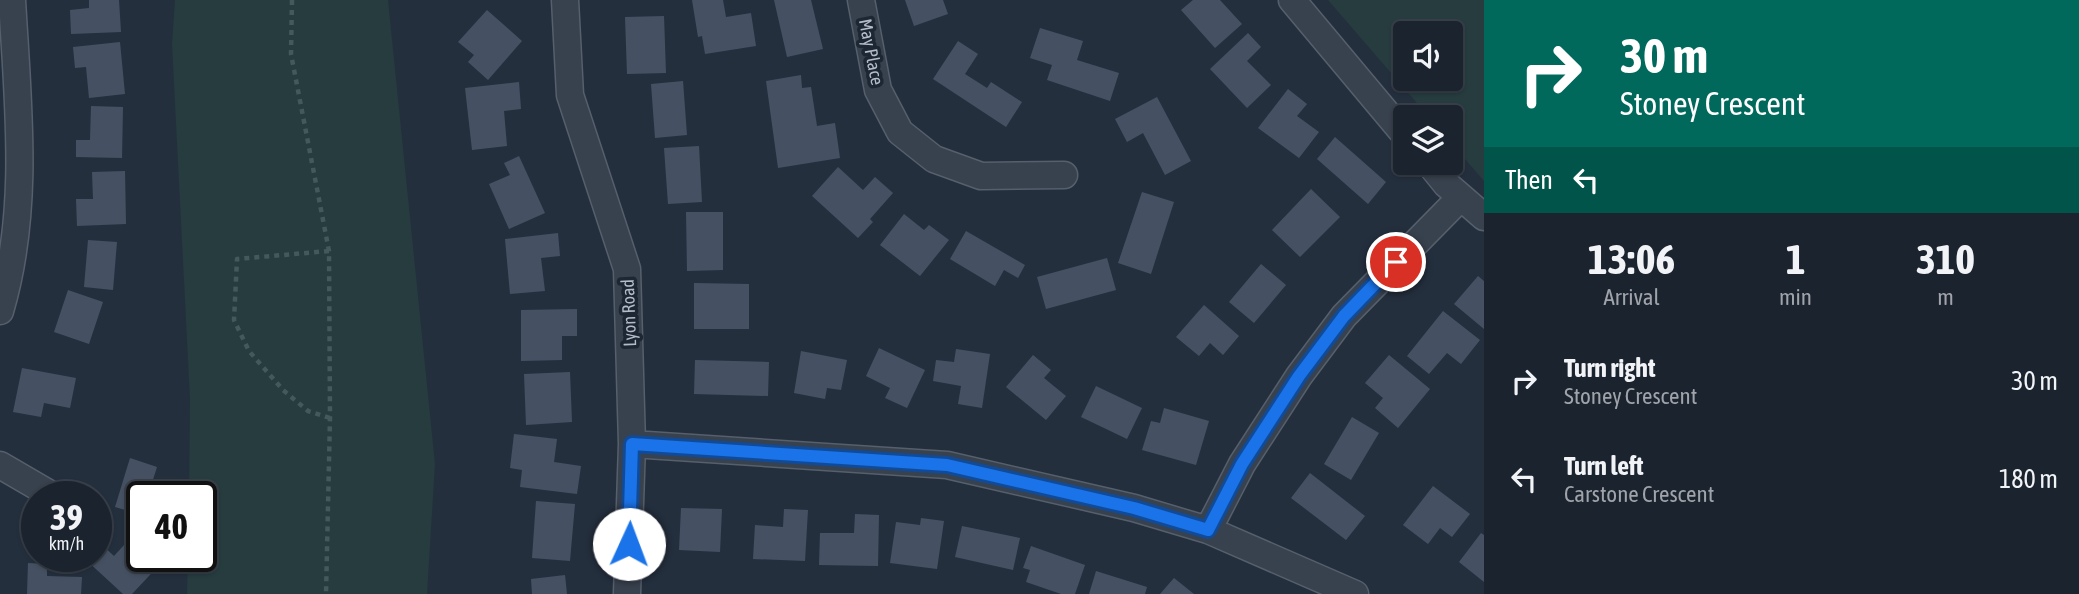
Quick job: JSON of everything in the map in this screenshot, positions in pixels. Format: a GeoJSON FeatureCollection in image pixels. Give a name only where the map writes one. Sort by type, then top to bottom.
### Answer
{"type":"FeatureCollection","features":[{"type":"Feature","properties":{"kind":"street"},"geometry":{"type":"LineString","coordinates":[[0,311],[8,283],[19,202],[20,150],[12,0]]}},
{"type":"Feature","properties":{"kind":"street","name":"Lyon Road"},"geometry":{"type":"LineString","coordinates":[[565,0],[570,95],[627,270],[632,444],[627,594]]}},
{"type":"Feature","properties":{"kind":"street","name":"May Place"},"geometry":{"type":"LineString","coordinates":[[861,0],[878,90],[900,132],[934,159],[981,176],[1064,175]]}},
{"type":"Feature","properties":{"kind":"street"},"geometry":{"type":"LineString","coordinates":[[1292,0],[1393,121]]}},
{"type":"Feature","properties":{"kind":"street"},"geometry":{"type":"LineString","coordinates":[[1440,175],[1484,217]]}},
{"type":"Feature","properties":{"kind":"street"},"geometry":{"type":"LineString","coordinates":[[1208,530],[1242,464],[1299,376],[1344,316],[1461,197]]}},
{"type":"Feature","properties":{"kind":"street"},"geometry":{"type":"LineString","coordinates":[[632,444],[947,465],[1134,508],[1208,530],[1354,594]]}},
{"type":"Feature","properties":{"kind":"street"},"geometry":{"type":"LineString","coordinates":[[0,465],[28,481]]}},
{"type":"Feature","properties":{"kind":"path"},"geometry":{"type":"LineString","coordinates":[[292,0],[291,54],[330,251],[326,594]]}},
{"type":"Feature","properties":{"kind":"path"},"geometry":{"type":"LineString","coordinates":[[330,251],[237,258],[234,320],[249,351],[283,390],[308,411],[330,418]]}},
{"type":"Feature","properties":{"kind":"green space"},"geometry":{"type":"Polygon","coordinates":[[[175,0],[388,0],[435,464],[427,594],[187,594],[188,572],[217,572],[217,481],[189,481],[190,399],[172,44],[175,0]]]}},
{"type":"Feature","properties":{"kind":"green space"},"geometry":{"type":"Polygon","coordinates":[[[1328,0],[1484,0],[1484,181],[1463,157],[1463,105],[1419,105],[1407,91],[1463,91],[1463,21],[1393,21],[1393,75],[1328,0]]]}},
{"type":"Feature","properties":{"kind":"building"},"geometry":{"type":"Polygon","coordinates":[[[89,0],[119,0],[121,32],[71,34],[70,10],[89,8],[89,0]]]}},
{"type":"Feature","properties":{"kind":"building"},"geometry":{"type":"Polygon","coordinates":[[[692,0],[723,0],[726,17],[751,13],[756,46],[705,54],[702,36],[698,37],[692,0]]]}},
{"type":"Feature","properties":{"kind":"building"},"geometry":{"type":"Polygon","coordinates":[[[774,0],[811,0],[823,49],[787,57],[774,0]]]}},
{"type":"Feature","properties":{"kind":"building"},"geometry":{"type":"Polygon","coordinates":[[[905,0],[943,0],[948,14],[914,26],[905,0]]]}},
{"type":"Feature","properties":{"kind":"building"},"geometry":{"type":"Polygon","coordinates":[[[1193,0],[1220,0],[1242,24],[1215,48],[1181,10],[1193,0]]]}},
{"type":"Feature","properties":{"kind":"building"},"geometry":{"type":"Polygon","coordinates":[[[487,10],[522,41],[488,80],[468,62],[474,55],[458,42],[487,10]]]}},
{"type":"Feature","properties":{"kind":"building"},"geometry":{"type":"Polygon","coordinates":[[[664,16],[666,73],[627,74],[625,17],[664,16]]]}},
{"type":"Feature","properties":{"kind":"building"},"geometry":{"type":"Polygon","coordinates":[[[1040,28],[1083,41],[1077,60],[1119,73],[1110,101],[1047,80],[1052,65],[1030,58],[1040,28]]]}},
{"type":"Feature","properties":{"kind":"building"},"geometry":{"type":"Polygon","coordinates":[[[1248,33],[1261,47],[1247,61],[1271,85],[1247,108],[1210,69],[1248,33]]]}},
{"type":"Feature","properties":{"kind":"building"},"geometry":{"type":"Polygon","coordinates":[[[958,41],[978,54],[965,74],[987,88],[991,82],[1022,102],[1006,127],[933,79],[958,41]]]}},
{"type":"Feature","properties":{"kind":"building"},"geometry":{"type":"Polygon","coordinates":[[[120,42],[125,94],[89,98],[86,67],[75,68],[73,47],[120,42]]]}},
{"type":"Feature","properties":{"kind":"building"},"geometry":{"type":"Polygon","coordinates":[[[801,75],[802,88],[811,87],[817,126],[835,123],[840,158],[778,168],[766,81],[801,75]]]}},
{"type":"Feature","properties":{"kind":"building"},"geometry":{"type":"Polygon","coordinates":[[[683,81],[687,135],[655,138],[651,84],[683,81]]]}},
{"type":"Feature","properties":{"kind":"building"},"geometry":{"type":"Polygon","coordinates":[[[519,82],[521,109],[504,111],[507,146],[472,150],[465,88],[519,82]]]}},
{"type":"Feature","properties":{"kind":"building"},"geometry":{"type":"Polygon","coordinates":[[[1288,89],[1307,104],[1297,116],[1319,132],[1299,158],[1258,128],[1288,89]]]}},
{"type":"Feature","properties":{"kind":"building"},"geometry":{"type":"Polygon","coordinates":[[[1157,97],[1191,161],[1165,175],[1143,133],[1127,142],[1115,119],[1157,97]]]}},
{"type":"Feature","properties":{"kind":"building"},"geometry":{"type":"Polygon","coordinates":[[[91,106],[123,107],[122,158],[76,157],[76,140],[90,140],[91,106]]]}},
{"type":"Feature","properties":{"kind":"building"},"geometry":{"type":"Polygon","coordinates":[[[1335,137],[1386,182],[1368,204],[1317,159],[1335,137]]]}},
{"type":"Feature","properties":{"kind":"building"},"geometry":{"type":"Polygon","coordinates":[[[699,146],[702,202],[668,204],[664,148],[699,146]]]}},
{"type":"Feature","properties":{"kind":"building"},"geometry":{"type":"Polygon","coordinates":[[[519,156],[545,213],[509,229],[489,184],[510,175],[504,163],[519,156]]]}},
{"type":"Feature","properties":{"kind":"building"},"geometry":{"type":"Polygon","coordinates":[[[838,167],[863,190],[875,177],[893,193],[870,219],[873,222],[858,238],[812,196],[838,167]]]}},
{"type":"Feature","properties":{"kind":"building"},"geometry":{"type":"Polygon","coordinates":[[[125,171],[126,224],[77,226],[76,199],[93,199],[92,172],[125,171]]]}},
{"type":"Feature","properties":{"kind":"building"},"geometry":{"type":"Polygon","coordinates":[[[1311,189],[1340,217],[1300,257],[1272,230],[1311,189]]]}},
{"type":"Feature","properties":{"kind":"building"},"geometry":{"type":"Polygon","coordinates":[[[1142,192],[1174,202],[1151,274],[1118,263],[1142,192]]]}},
{"type":"Feature","properties":{"kind":"building"},"geometry":{"type":"Polygon","coordinates":[[[686,212],[723,212],[723,270],[687,271],[686,212]]]}},
{"type":"Feature","properties":{"kind":"building"},"geometry":{"type":"Polygon","coordinates":[[[904,214],[924,230],[929,225],[949,240],[920,276],[880,245],[904,214]]]}},
{"type":"Feature","properties":{"kind":"building"},"geometry":{"type":"Polygon","coordinates":[[[966,231],[1025,265],[1018,278],[1004,270],[995,286],[950,259],[966,231]]]}},
{"type":"Feature","properties":{"kind":"building"},"geometry":{"type":"Polygon","coordinates":[[[558,233],[560,256],[541,258],[545,291],[510,294],[505,239],[558,233]]]}},
{"type":"Feature","properties":{"kind":"building"},"geometry":{"type":"Polygon","coordinates":[[[88,240],[117,242],[113,290],[84,287],[88,240]]]}},
{"type":"Feature","properties":{"kind":"building"},"geometry":{"type":"Polygon","coordinates":[[[1107,258],[1116,290],[1046,309],[1037,277],[1107,258]]]}},
{"type":"Feature","properties":{"kind":"building"},"geometry":{"type":"Polygon","coordinates":[[[1261,264],[1286,285],[1254,323],[1229,302],[1261,264]]]}},
{"type":"Feature","properties":{"kind":"building"},"geometry":{"type":"Polygon","coordinates":[[[1478,276],[1484,281],[1484,329],[1454,304],[1478,276]]]}},
{"type":"Feature","properties":{"kind":"building"},"geometry":{"type":"Polygon","coordinates":[[[694,283],[749,284],[749,329],[694,329],[694,283]]]}},
{"type":"Feature","properties":{"kind":"building"},"geometry":{"type":"Polygon","coordinates":[[[68,290],[103,302],[89,344],[54,332],[68,290]]]}},
{"type":"Feature","properties":{"kind":"building"},"geometry":{"type":"Polygon","coordinates":[[[1204,305],[1239,336],[1223,355],[1210,343],[1199,356],[1176,337],[1204,305]]]}},
{"type":"Feature","properties":{"kind":"building"},"geometry":{"type":"Polygon","coordinates":[[[577,309],[577,336],[562,336],[562,360],[521,361],[521,310],[577,309]]]}},
{"type":"Feature","properties":{"kind":"building"},"geometry":{"type":"Polygon","coordinates":[[[1443,311],[1480,340],[1461,364],[1447,353],[1429,374],[1407,356],[1443,311]]]}},
{"type":"Feature","properties":{"kind":"building"},"geometry":{"type":"Polygon","coordinates":[[[879,348],[925,370],[907,408],[885,398],[890,388],[866,376],[879,348]]]}},
{"type":"Feature","properties":{"kind":"building"},"geometry":{"type":"Polygon","coordinates":[[[956,349],[990,354],[982,408],[958,404],[961,386],[933,381],[936,360],[954,362],[956,349]]]}},
{"type":"Feature","properties":{"kind":"building"},"geometry":{"type":"Polygon","coordinates":[[[801,351],[847,360],[841,390],[827,388],[825,399],[794,393],[801,351]]]}},
{"type":"Feature","properties":{"kind":"building"},"geometry":{"type":"Polygon","coordinates":[[[1033,355],[1051,370],[1044,378],[1066,396],[1046,420],[1006,387],[1033,355]]]}},
{"type":"Feature","properties":{"kind":"building"},"geometry":{"type":"Polygon","coordinates":[[[1389,355],[1430,389],[1398,428],[1375,408],[1383,398],[1365,383],[1389,355]]]}},
{"type":"Feature","properties":{"kind":"building"},"geometry":{"type":"Polygon","coordinates":[[[695,360],[769,362],[768,396],[694,394],[695,360]]]}},
{"type":"Feature","properties":{"kind":"building"},"geometry":{"type":"Polygon","coordinates":[[[22,368],[76,378],[70,408],[44,403],[41,417],[13,412],[22,368]]]}},
{"type":"Feature","properties":{"kind":"building"},"geometry":{"type":"Polygon","coordinates":[[[570,372],[572,422],[526,425],[524,374],[570,372]]]}},
{"type":"Feature","properties":{"kind":"building"},"geometry":{"type":"Polygon","coordinates":[[[1096,386],[1142,408],[1127,439],[1081,417],[1096,386]]]}},
{"type":"Feature","properties":{"kind":"building"},"geometry":{"type":"Polygon","coordinates":[[[1164,408],[1209,421],[1196,465],[1142,450],[1151,421],[1160,423],[1164,408]]]}},
{"type":"Feature","properties":{"kind":"building"},"geometry":{"type":"Polygon","coordinates":[[[1352,417],[1379,433],[1351,480],[1324,464],[1352,417]]]}},
{"type":"Feature","properties":{"kind":"building"},"geometry":{"type":"Polygon","coordinates":[[[514,434],[557,439],[554,462],[581,466],[577,494],[520,487],[522,470],[510,468],[514,434]]]}},
{"type":"Feature","properties":{"kind":"building"},"geometry":{"type":"Polygon","coordinates":[[[130,458],[157,467],[153,481],[126,481],[126,510],[115,507],[130,458]]]}},
{"type":"Feature","properties":{"kind":"building"},"geometry":{"type":"Polygon","coordinates":[[[1310,473],[1365,516],[1346,540],[1291,498],[1310,473]]]}},
{"type":"Feature","properties":{"kind":"building"},"geometry":{"type":"Polygon","coordinates":[[[1433,486],[1470,514],[1452,537],[1440,528],[1428,544],[1403,525],[1433,486]]]}},
{"type":"Feature","properties":{"kind":"building"},"geometry":{"type":"Polygon","coordinates":[[[536,501],[575,504],[570,561],[532,558],[536,501]]]}},
{"type":"Feature","properties":{"kind":"building"},"geometry":{"type":"Polygon","coordinates":[[[681,508],[722,509],[720,552],[679,550],[681,508]]]}},
{"type":"Feature","properties":{"kind":"building"},"geometry":{"type":"Polygon","coordinates":[[[784,509],[808,510],[805,561],[753,559],[755,525],[783,527],[784,509]]]}},
{"type":"Feature","properties":{"kind":"building"},"geometry":{"type":"Polygon","coordinates":[[[855,514],[879,515],[878,566],[819,565],[820,533],[854,533],[855,514]]]}},
{"type":"Feature","properties":{"kind":"building"},"geometry":{"type":"Polygon","coordinates":[[[921,518],[944,521],[937,569],[890,563],[896,522],[920,525],[921,518]]]}},
{"type":"Feature","properties":{"kind":"building"},"geometry":{"type":"Polygon","coordinates":[[[962,526],[1020,538],[1013,570],[955,557],[962,526]]]}},
{"type":"Feature","properties":{"kind":"building"},"geometry":{"type":"Polygon","coordinates":[[[1481,533],[1484,535],[1484,582],[1459,562],[1481,533]]]}},
{"type":"Feature","properties":{"kind":"building"},"geometry":{"type":"Polygon","coordinates":[[[126,543],[126,572],[153,572],[132,594],[123,594],[99,572],[112,572],[112,554],[114,556],[126,543]]]}},
{"type":"Feature","properties":{"kind":"building"},"geometry":{"type":"Polygon","coordinates":[[[1031,546],[1085,565],[1075,594],[1061,594],[1026,582],[1030,570],[1023,568],[1031,546]]]}},
{"type":"Feature","properties":{"kind":"building"},"geometry":{"type":"Polygon","coordinates":[[[1096,571],[1147,587],[1145,594],[1089,594],[1096,571]]]}},
{"type":"Feature","properties":{"kind":"building"},"geometry":{"type":"Polygon","coordinates":[[[28,572],[47,572],[47,576],[82,577],[81,594],[27,594],[28,572]]]}},
{"type":"Feature","properties":{"kind":"building"},"geometry":{"type":"Polygon","coordinates":[[[565,575],[567,594],[532,594],[531,579],[565,575]]]}},
{"type":"Feature","properties":{"kind":"building"},"geometry":{"type":"Polygon","coordinates":[[[1174,578],[1194,594],[1160,594],[1174,578]]]}},
{"type":"Feature","properties":{"kind":"route"},"geometry":{"type":"LineString","coordinates":[[629,544],[632,444],[947,465],[1134,508],[1208,530],[1242,464],[1299,376],[1344,316],[1396,262]]}}]}
